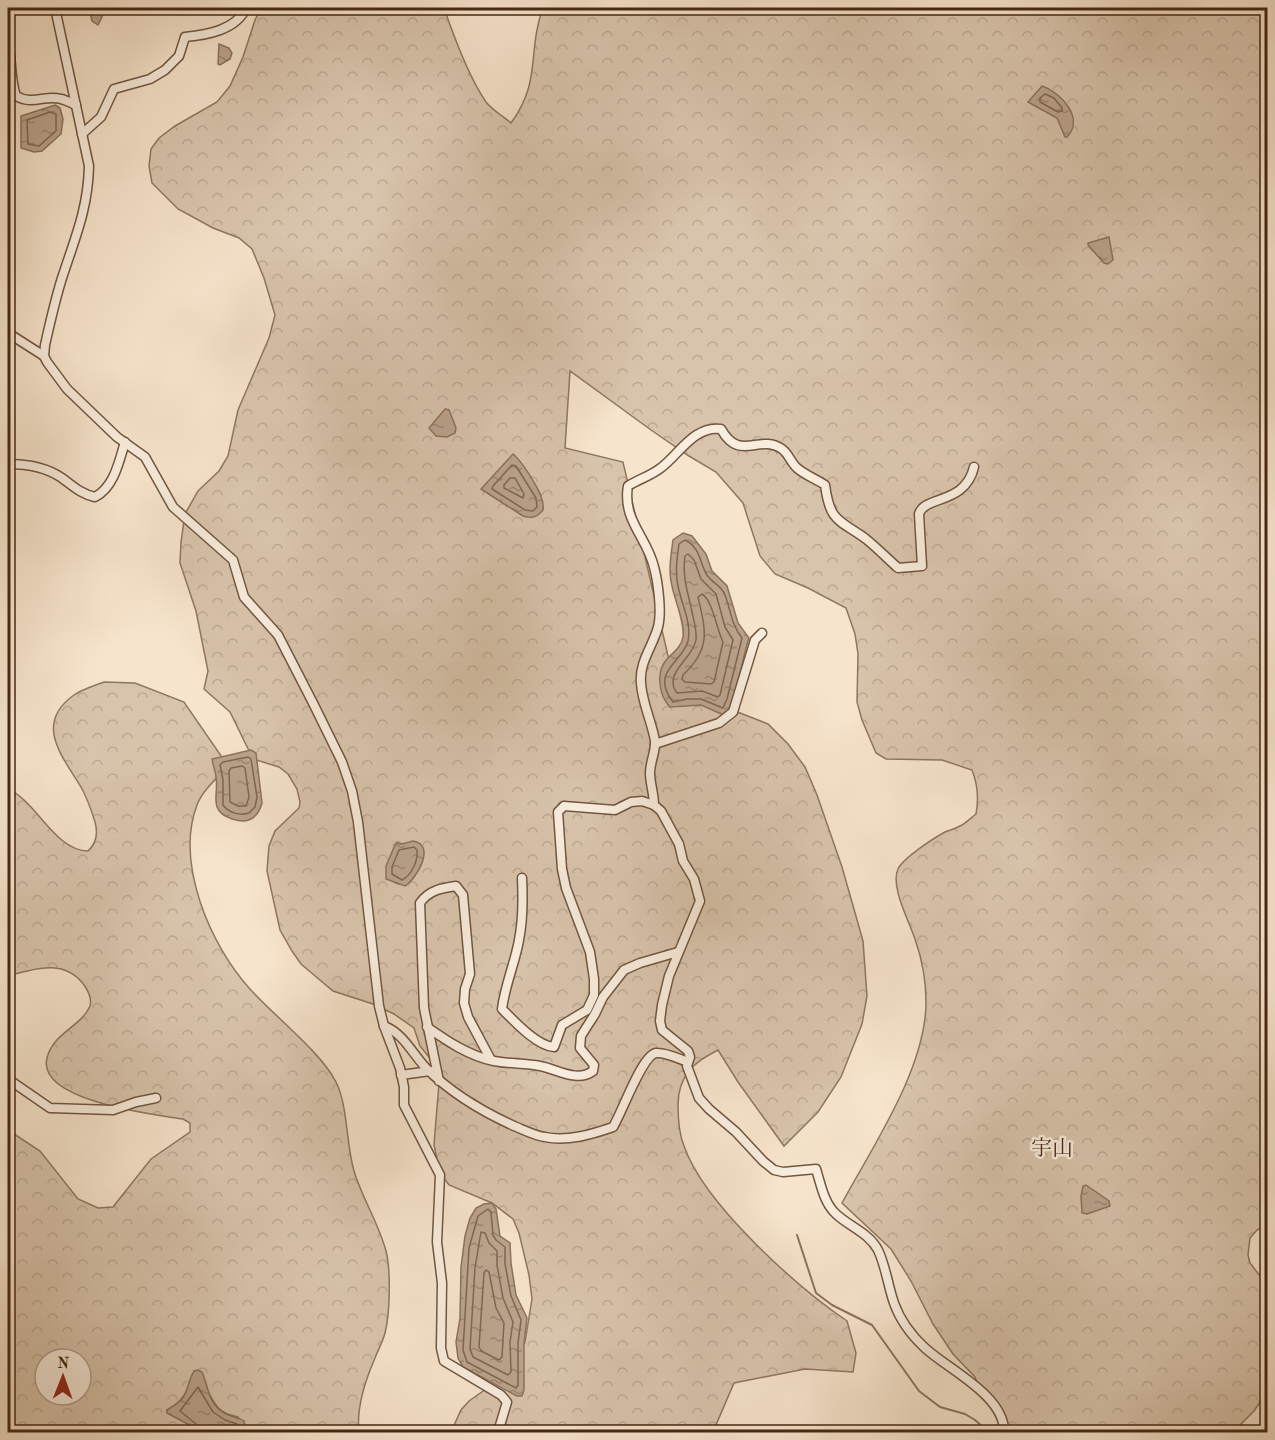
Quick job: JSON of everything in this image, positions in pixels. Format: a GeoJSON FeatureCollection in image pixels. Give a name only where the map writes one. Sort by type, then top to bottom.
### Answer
{"type":"FeatureCollection","features":[{"type":"Feature","properties":{"kind":"street"},"geometry":{"type":"LineString","coordinates":[[44,356],[62,279],[89,192],[89,166],[55,8]]}},
{"type":"Feature","properties":{"kind":"street"},"geometry":{"type":"LineString","coordinates":[[82,134],[101,117],[114,89],[150,80],[165,70],[178,56],[185,37],[199,36],[222,29],[242,16],[246,8]]}},
{"type":"Feature","properties":{"kind":"street"},"geometry":{"type":"LineString","coordinates":[[8,42],[12,85],[16,96],[34,102],[60,98],[76,105]]}},
{"type":"Feature","properties":{"kind":"street"},"geometry":{"type":"LineString","coordinates":[[8,333],[44,356],[67,389],[117,437],[145,457],[173,507],[233,560],[244,597],[278,635],[342,762],[352,791],[358,822],[375,980],[384,1026],[401,1075],[404,1105],[440,1175],[437,1242],[442,1283],[441,1348],[444,1361],[501,1395],[507,1402],[498,1432]]}},
{"type":"Feature","properties":{"kind":"street"},"geometry":{"type":"LineString","coordinates":[[654,805],[650,773],[656,744],[640,682],[643,664],[659,624],[657,591],[654,567],[647,547],[633,524],[629,512],[626,498],[628,486],[661,468],[689,440],[704,431],[721,429],[727,439],[738,446],[769,445],[784,450],[797,469],[825,485],[831,512],[842,525],[868,540],[898,568],[922,566],[920,510],[926,504],[943,500],[965,486],[971,479],[974,467]]}},
{"type":"Feature","properties":{"kind":"street"},"geometry":{"type":"LineString","coordinates":[[8,464],[42,468],[81,492],[95,497],[103,493],[111,480],[125,442]]}},
{"type":"Feature","properties":{"kind":"street"},"geometry":{"type":"LineString","coordinates":[[656,744],[719,723],[733,712],[754,640],[762,633]]}},
{"type":"Feature","properties":{"kind":"street"},"geometry":{"type":"LineString","coordinates":[[522,878],[523,895],[519,938],[502,1009],[547,1047],[554,1047],[562,1025],[587,1010],[594,995],[590,951],[566,888],[562,869],[558,812],[564,806],[615,810],[631,802],[642,801],[654,805],[661,811],[679,844],[683,861],[694,879],[700,901],[678,952],[667,986],[660,1021],[663,1030],[688,1051],[689,1073],[699,1098],[774,1170],[783,1172],[816,1169],[826,1202],[836,1214],[870,1240],[878,1251],[894,1304],[915,1339],[958,1372],[998,1409],[1003,1421],[1004,1432]]}},
{"type":"Feature","properties":{"kind":"street"},"geometry":{"type":"LineString","coordinates":[[440,1081],[424,1008],[420,903],[426,895],[440,888],[456,886],[463,895],[470,959],[470,974],[465,989],[464,1003],[468,1017],[491,1060]]}},
{"type":"Feature","properties":{"kind":"street"},"geometry":{"type":"LineString","coordinates":[[427,1027],[448,1042],[491,1060],[541,1066],[570,1075],[588,1075],[593,1071],[594,1065],[580,1048],[581,1036],[613,983],[624,970],[678,952]]}},
{"type":"Feature","properties":{"kind":"street"},"geometry":{"type":"LineString","coordinates":[[384,1026],[399,1034],[412,1053],[440,1081],[475,1108],[545,1138],[583,1136],[613,1126],[621,1114],[635,1078],[650,1055],[656,1053],[674,1056],[688,1062]]}},
{"type":"Feature","properties":{"kind":"street"},"geometry":{"type":"LineString","coordinates":[[401,1075],[430,1071]]}},
{"type":"Feature","properties":{"kind":"street"},"geometry":{"type":"LineString","coordinates":[[8,1079],[50,1108],[113,1110],[156,1098]]}},
{"type":"Feature","properties":{"kind":"green space"},"geometry":{"type":"Polygon","coordinates":[[[261,8],[444,8],[462,56],[479,92],[488,105],[511,123],[521,108],[531,79],[538,24],[543,8],[1267,8],[1268,1223],[1250,1238],[1248,1255],[1250,1263],[1267,1285],[1268,1390],[1254,1411],[1233,1432],[1014,1432],[979,1389],[975,1377],[953,1354],[933,1324],[911,1281],[891,1249],[842,1203],[896,1106],[908,1080],[924,1027],[926,1002],[923,970],[898,894],[896,876],[898,869],[919,849],[945,832],[962,825],[976,814],[977,792],[974,776],[972,770],[942,760],[886,759],[876,753],[857,702],[858,654],[855,634],[846,608],[775,574],[760,556],[743,503],[716,472],[651,430],[570,371],[565,448],[623,462],[668,656],[678,684],[700,704],[740,713],[768,724],[788,744],[805,767],[842,867],[863,941],[867,996],[862,1024],[841,1077],[818,1112],[784,1146],[718,1050],[692,1067],[686,1075],[679,1092],[678,1110],[684,1146],[695,1169],[711,1193],[731,1218],[779,1266],[847,1321],[856,1353],[853,1372],[805,1369],[734,1383],[716,1425],[716,1432],[451,1432],[461,1410],[469,1401],[513,1370],[525,1342],[532,1299],[519,1233],[513,1219],[492,1203],[449,1185],[440,1173],[434,1145],[440,1071],[420,1046],[414,1028],[394,1014],[373,1004],[333,991],[301,964],[280,930],[267,871],[269,846],[275,831],[299,808],[297,789],[288,774],[279,767],[253,759],[230,712],[204,689],[208,671],[196,611],[180,563],[185,514],[198,491],[219,471],[228,456],[238,410],[269,338],[275,315],[252,249],[239,238],[213,228],[178,209],[152,183],[149,166],[151,149],[159,138],[175,126],[217,102],[230,86],[243,57],[261,8]],[[514,455],[482,489],[507,506],[541,495],[514,455]],[[397,843],[390,880],[398,884],[411,881],[417,873],[423,858],[423,848],[397,843]]]}},
{"type":"Feature","properties":{"kind":"green space"},"geometry":{"type":"Polygon","coordinates":[[[104,682],[135,683],[184,702],[228,766],[199,800],[191,828],[190,852],[200,902],[210,927],[235,971],[319,1058],[336,1082],[343,1102],[354,1171],[388,1259],[387,1325],[362,1394],[359,1432],[240,1432],[244,1428],[238,1417],[221,1410],[205,1387],[192,1375],[184,1396],[167,1410],[169,1414],[188,1424],[195,1432],[8,1432],[8,1130],[40,1151],[78,1199],[98,1208],[113,1207],[151,1159],[190,1132],[190,1123],[183,1119],[101,1103],[78,1095],[60,1085],[49,1073],[47,1058],[55,1042],[86,1013],[91,1003],[88,992],[70,972],[60,969],[40,968],[8,976],[8,787],[27,802],[48,827],[70,846],[88,851],[95,841],[96,826],[89,804],[60,752],[53,729],[55,717],[62,706],[85,689],[104,682]]]}},
{"type":"Feature","properties":{"kind":"water"},"geometry":{"type":"Polygon","coordinates":[[[89,8],[100,8],[102,17],[98,25],[92,21],[89,8]]]}},
{"type":"Feature","properties":{"kind":"water"},"geometry":{"type":"Polygon","coordinates":[[[219,44],[229,48],[232,53],[230,59],[220,65],[218,64],[219,44]]]}},
{"type":"Feature","properties":{"kind":"water"},"geometry":{"type":"Polygon","coordinates":[[[1042,86],[1063,100],[1072,115],[1072,130],[1067,137],[1057,118],[1028,102],[1042,86]]]}},
{"type":"Feature","properties":{"kind":"water"},"geometry":{"type":"Polygon","coordinates":[[[55,105],[60,108],[63,119],[61,134],[42,151],[34,152],[21,148],[21,116],[55,105]]]}},
{"type":"Feature","properties":{"kind":"water"},"geometry":{"type":"Polygon","coordinates":[[[1109,237],[1113,260],[1108,264],[1104,263],[1088,243],[1109,237]]]}},
{"type":"Feature","properties":{"kind":"water"},"geometry":{"type":"Polygon","coordinates":[[[445,409],[449,410],[456,428],[455,433],[447,437],[436,436],[429,428],[445,409]]]}},
{"type":"Feature","properties":{"kind":"water"},"geometry":{"type":"Polygon","coordinates":[[[513,454],[523,465],[541,497],[543,510],[534,517],[523,516],[481,489],[513,454]]]}},
{"type":"Feature","properties":{"kind":"water"},"geometry":{"type":"Polygon","coordinates":[[[683,533],[692,536],[706,554],[712,571],[727,586],[738,623],[749,638],[733,702],[726,716],[701,705],[670,707],[662,692],[660,674],[662,668],[680,645],[683,637],[683,625],[672,586],[670,569],[673,540],[683,533]]]}},
{"type":"Feature","properties":{"kind":"water"},"geometry":{"type":"Polygon","coordinates":[[[251,750],[256,753],[262,803],[253,818],[237,820],[227,817],[217,807],[216,773],[212,759],[251,750]]]}},
{"type":"Feature","properties":{"kind":"water"},"geometry":{"type":"Polygon","coordinates":[[[413,841],[420,844],[423,849],[424,855],[419,870],[405,886],[386,879],[386,866],[395,845],[413,841]]]}},
{"type":"Feature","properties":{"kind":"water"},"geometry":{"type":"Polygon","coordinates":[[[1086,1185],[1109,1201],[1110,1206],[1087,1214],[1082,1213],[1081,1196],[1083,1186],[1086,1185]]]}},
{"type":"Feature","properties":{"kind":"water"},"geometry":{"type":"Polygon","coordinates":[[[492,1203],[496,1209],[500,1236],[510,1243],[516,1295],[527,1318],[522,1396],[517,1396],[463,1367],[458,1358],[456,1342],[460,1318],[461,1267],[465,1236],[470,1218],[476,1208],[492,1203]]]}},
{"type":"Feature","properties":{"kind":"water"},"geometry":{"type":"Polygon","coordinates":[[[194,1371],[202,1372],[216,1406],[226,1414],[244,1421],[245,1426],[240,1432],[195,1432],[188,1424],[167,1413],[167,1410],[184,1397],[194,1371]]]}},
{"type":"Feature","properties":{"kind":"waterway"},"geometry":{"type":"LineString","coordinates":[[797,1235],[816,1293],[832,1305],[872,1325],[919,1391],[940,1407],[965,1414],[975,1420],[985,1432]]}},
{"type":"Feature","properties":{"kind":"district","name":"宇山"},"geometry":{"type":"Point","coordinates":[1052,1148]}}]}
